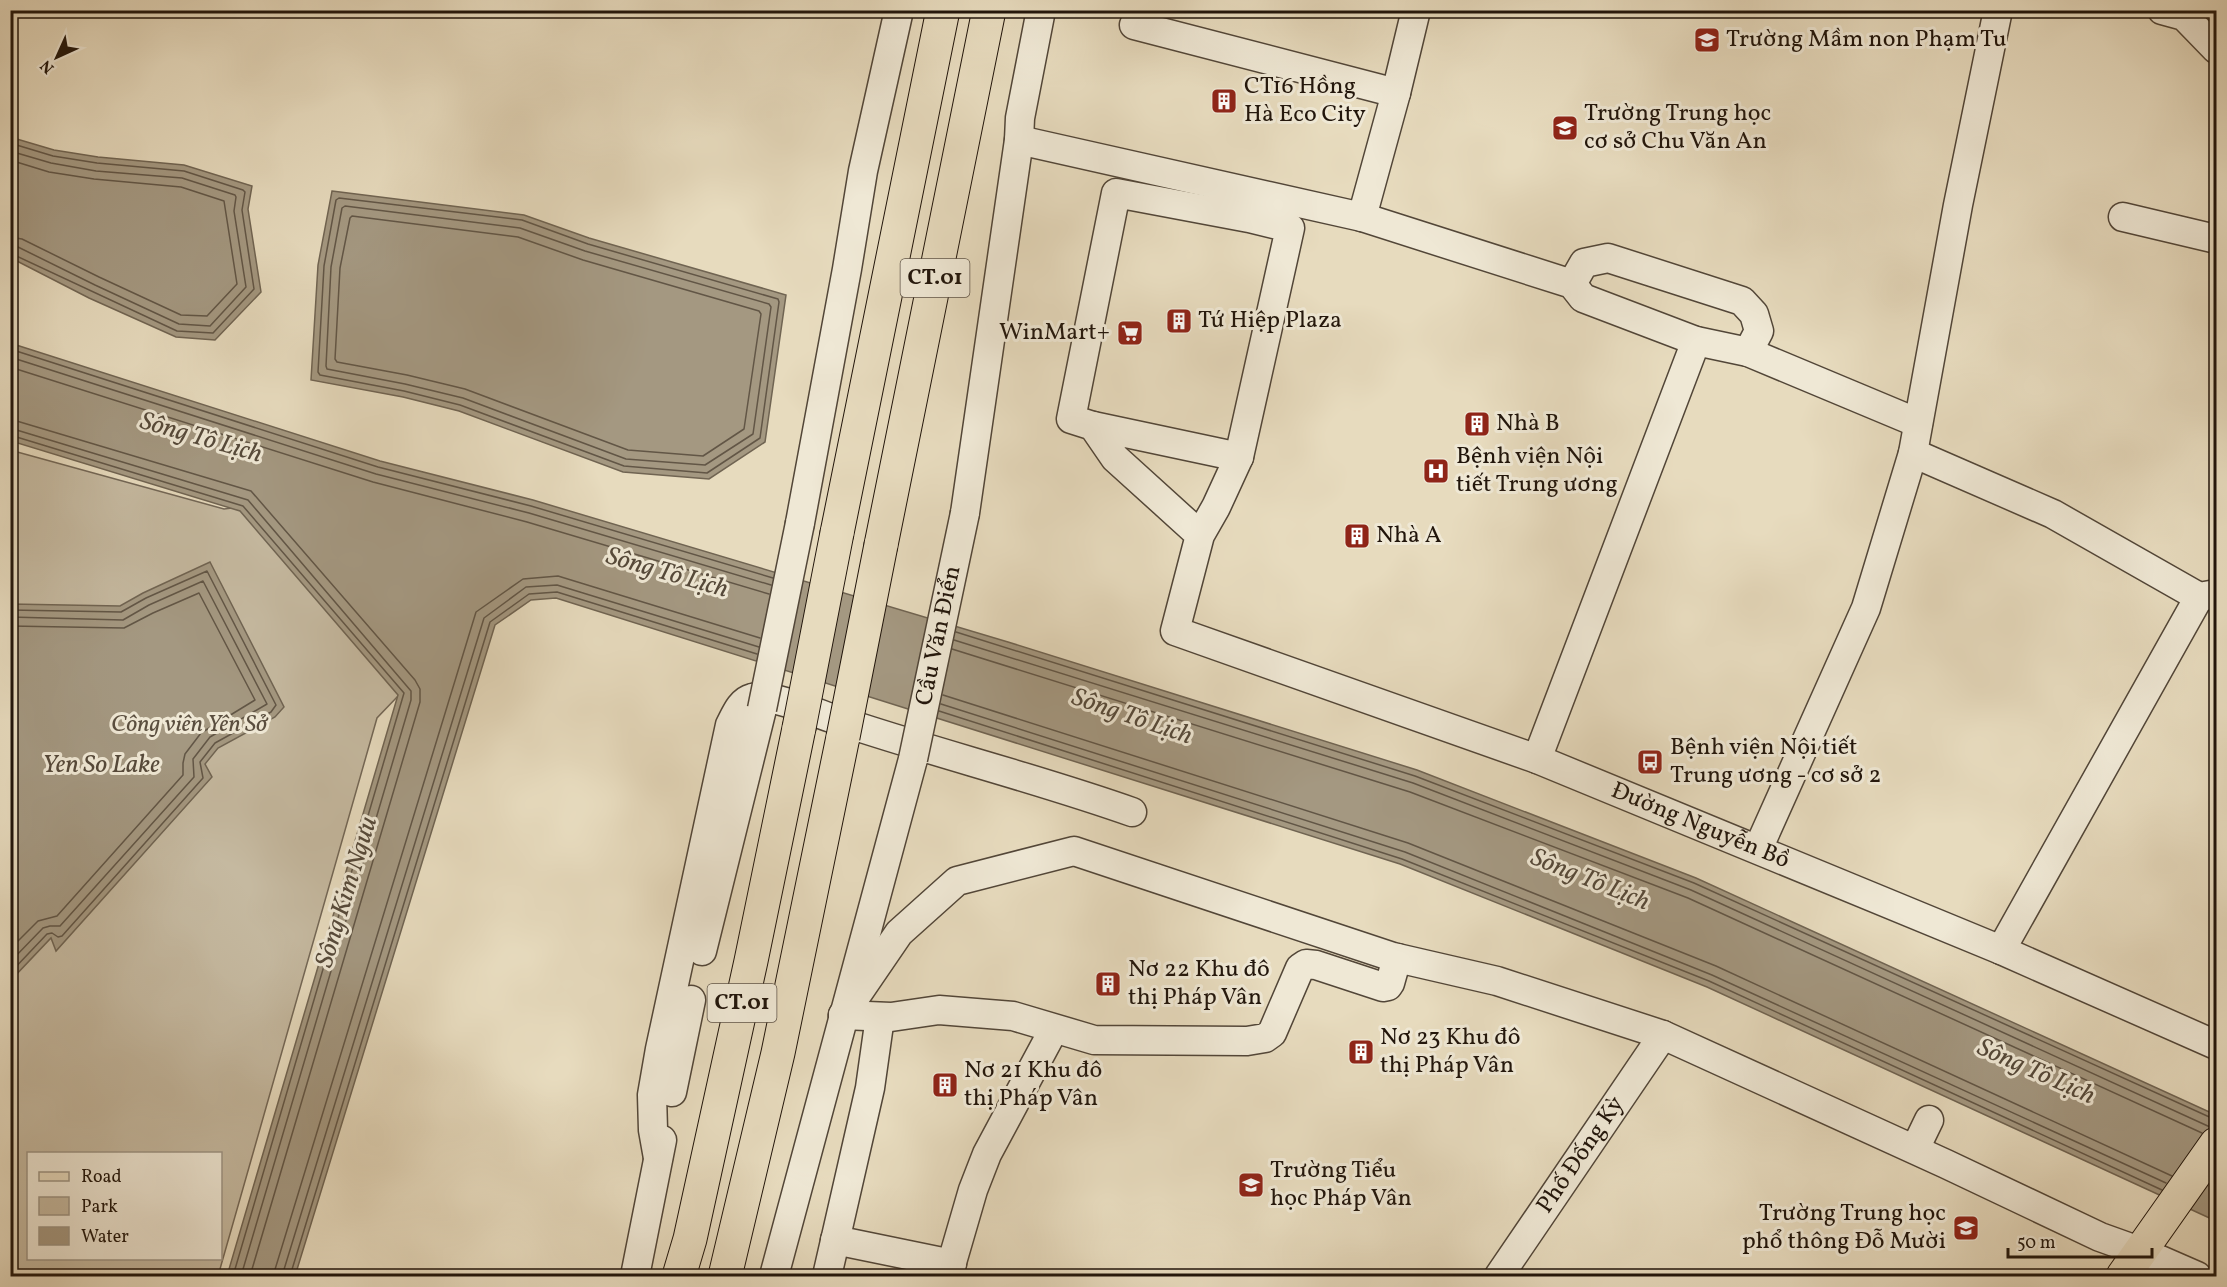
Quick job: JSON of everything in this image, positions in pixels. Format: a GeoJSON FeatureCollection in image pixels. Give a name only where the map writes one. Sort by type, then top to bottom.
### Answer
{"type":"FeatureCollection","features":[{"type":"Feature","properties":{"kind":"main road","name":"CT.01"},"geometry":{"type":"LineString","coordinates":[[680,1276],[751,961],[943,10]]}},
{"type":"Feature","properties":{"kind":"main road","name":"CT.01"},"geometry":{"type":"LineString","coordinates":[[725,1276],[778,1053],[989,10]]}},
{"type":"Feature","properties":{"kind":"main road"},"geometry":{"type":"LineString","coordinates":[[2132,1264],[2217,1144]]}},
{"type":"Feature","properties":{"kind":"street"},"geometry":{"type":"LineString","coordinates":[[635,1276],[704,943],[762,709],[848,269],[863,171],[899,10]]}},
{"type":"Feature","properties":{"kind":"street","name":"Cầu Văn Điển"},"geometry":{"type":"LineString","coordinates":[[774,1276],[913,759],[965,513],[1019,140],[1020,118],[1041,10]]}},
{"type":"Feature","properties":{"kind":"street"},"geometry":{"type":"LineString","coordinates":[[1362,217],[1416,10]]}},
{"type":"Feature","properties":{"kind":"street"},"geometry":{"type":"LineString","coordinates":[[1758,849],[1866,608],[1913,453],[1958,205],[1998,10]]}},
{"type":"Feature","properties":{"kind":"street"},"geometry":{"type":"LineString","coordinates":[[2162,10],[2184,16],[2217,50]]}},
{"type":"Feature","properties":{"kind":"street"},"geometry":{"type":"LineString","coordinates":[[1134,25],[1396,93]]}},
{"type":"Feature","properties":{"kind":"street"},"geometry":{"type":"LineString","coordinates":[[1019,140],[1362,217],[1572,284],[1583,298],[1696,341],[1748,352],[1918,423]]}},
{"type":"Feature","properties":{"kind":"street"},"geometry":{"type":"LineString","coordinates":[[1093,426],[1115,458],[1200,535],[1239,457],[1290,228],[1249,218],[1116,193],[1071,419],[1093,426],[1239,457]]}},
{"type":"Feature","properties":{"kind":"street"},"geometry":{"type":"LineString","coordinates":[[2123,217],[2217,240]]}},
{"type":"Feature","properties":{"kind":"street"},"geometry":{"type":"LineString","coordinates":[[1572,284],[1584,263],[1608,258],[1742,301],[1754,314],[1759,331],[1748,352]]}},
{"type":"Feature","properties":{"kind":"street"},"geometry":{"type":"LineString","coordinates":[[1536,759],[1696,341]]}},
{"type":"Feature","properties":{"kind":"street"},"geometry":{"type":"LineString","coordinates":[[1913,453],[2053,514],[2208,595],[2001,950]]}},
{"type":"Feature","properties":{"kind":"street","name":"Đường Nguyễn Bồ"},"geometry":{"type":"LineString","coordinates":[[1200,535],[1175,631],[1536,759],[2001,950],[2217,1045]]}},
{"type":"Feature","properties":{"kind":"street"},"geometry":{"type":"LineString","coordinates":[[658,1158],[652,1095],[660,1049],[730,725],[739,708],[752,698],[774,699],[877,734],[1070,790],[1132,812]]}},
{"type":"Feature","properties":{"kind":"street"},"geometry":{"type":"LineString","coordinates":[[843,1015],[899,933],[957,881],[1074,851],[1397,958],[1497,981],[1663,1035],[1915,1149],[2100,1237],[2132,1264],[2197,1276]]}},
{"type":"Feature","properties":{"kind":"street"},"geometry":{"type":"LineString","coordinates":[[843,1015],[891,1017],[939,1010],[1013,1016],[1094,1040],[1247,1041],[1265,1038],[1272,1033],[1300,968],[1306,964],[1316,965],[1383,987],[1390,983],[1397,958]]}},
{"type":"Feature","properties":{"kind":"street"},"geometry":{"type":"LineString","coordinates":[[827,1276],[870,1089],[880,1017]]}},
{"type":"Feature","properties":{"kind":"street"},"geometry":{"type":"LineString","coordinates":[[835,1239],[950,1270],[973,1190],[987,1154],[1054,1029]]}},
{"type":"Feature","properties":{"kind":"street","name":"Phố Đống Kỳ"},"geometry":{"type":"LineString","coordinates":[[1499,1276],[1663,1035]]}},
{"type":"Feature","properties":{"kind":"street"},"geometry":{"type":"LineString","coordinates":[[1915,1149],[1929,1120]]}},
{"type":"Feature","properties":{"kind":"green space","name":"Công viên Yên Sở"},"geometry":{"type":"Polygon","coordinates":[[[10,450],[224,509],[240,507],[399,695],[377,718],[218,1276],[11,1276],[10,450]]]}},
{"type":"Feature","properties":{"kind":"water"},"geometry":{"type":"Polygon","coordinates":[[[10,137],[54,150],[98,157],[184,165],[252,186],[248,209],[261,292],[215,340],[176,337],[89,298],[11,258],[10,137]]]}},
{"type":"Feature","properties":{"kind":"water"},"geometry":{"type":"Polygon","coordinates":[[[332,191],[524,215],[589,238],[786,295],[765,442],[709,479],[623,472],[459,411],[403,397],[311,380],[318,265],[332,191]]]}},
{"type":"Feature","properties":{"kind":"water"},"geometry":{"type":"Polygon","coordinates":[[[10,343],[380,461],[533,500],[1008,642],[1417,770],[1696,878],[2216,1115],[2216,1221],[1707,987],[1400,864],[556,598],[531,600],[495,625],[295,1276],[227,1276],[398,695],[240,511],[11,441],[10,343]]]}},
{"type":"Feature","properties":{"kind":"water","name":"Yen So Lake"},"geometry":{"type":"Polygon","coordinates":[[[210,562],[284,707],[275,717],[218,748],[205,764],[212,777],[56,951],[51,938],[11,980],[11,604],[120,606],[210,562]]]}},
{"type":"Feature","properties":{"kind":"place","name":"Trường Mầm non Phạm Tu"},"geometry":{"type":"Point","coordinates":[1707,40]}},
{"type":"Feature","properties":{"kind":"place","name":"CT16 Hồng Hà Eco City"},"geometry":{"type":"Point","coordinates":[1224,101]}},
{"type":"Feature","properties":{"kind":"place","name":"Trường Trung học cơ sở Chu Văn An"},"geometry":{"type":"Point","coordinates":[1565,128]}},
{"type":"Feature","properties":{"kind":"place","name":"Tứ Hiệp Plaza"},"geometry":{"type":"Point","coordinates":[1179,321]}},
{"type":"Feature","properties":{"kind":"place","name":"WinMart+"},"geometry":{"type":"Point","coordinates":[1130,333]}},
{"type":"Feature","properties":{"kind":"place","name":"Nhà B"},"geometry":{"type":"Point","coordinates":[1477,424]}},
{"type":"Feature","properties":{"kind":"place","name":"Bệnh viện Nội tiết Trung ương"},"geometry":{"type":"Point","coordinates":[1436,471]}},
{"type":"Feature","properties":{"kind":"place","name":"Nhà A"},"geometry":{"type":"Point","coordinates":[1357,536]}},
{"type":"Feature","properties":{"kind":"place","name":"Bệnh viện Nội tiết Trung ương - cơ sở 2"},"geometry":{"type":"Point","coordinates":[1650,762]}},
{"type":"Feature","properties":{"kind":"place","name":"Nơ 22 Khu đô thị Pháp Vân"},"geometry":{"type":"Point","coordinates":[1108,984]}},
{"type":"Feature","properties":{"kind":"place","name":"Nơ 23 Khu đô thị Pháp Vân"},"geometry":{"type":"Point","coordinates":[1361,1052]}},
{"type":"Feature","properties":{"kind":"place","name":"Nơ 21 Khu đô thị Pháp Vân"},"geometry":{"type":"Point","coordinates":[945,1085]}},
{"type":"Feature","properties":{"kind":"place","name":"Trường Tiểu học Pháp Vân"},"geometry":{"type":"Point","coordinates":[1251,1185]}},
{"type":"Feature","properties":{"kind":"place","name":"Trường Trung học phổ thông Đỗ Mười"},"geometry":{"type":"Point","coordinates":[1966,1228]}},
{"type":"Feature","properties":{"kind":"water label","name":"Sông Tô Lịch"},"geometry":{"type":"Point","coordinates":[201,438]}},
{"type":"Feature","properties":{"kind":"water label","name":"Sông Tô Lịch"},"geometry":{"type":"Point","coordinates":[667,573]}},
{"type":"Feature","properties":{"kind":"water label","name":"Sông Tô Lịch"},"geometry":{"type":"Point","coordinates":[1132,717]}},
{"type":"Feature","properties":{"kind":"water label","name":"Sông Tô Lịch"},"geometry":{"type":"Point","coordinates":[1590,880]}},
{"type":"Feature","properties":{"kind":"water label","name":"Sông Kim Ngưu"},"geometry":{"type":"Point","coordinates":[347,892]}},
{"type":"Feature","properties":{"kind":"water label","name":"Sông Tô Lịch"},"geometry":{"type":"Point","coordinates":[2036,1072]}}]}
